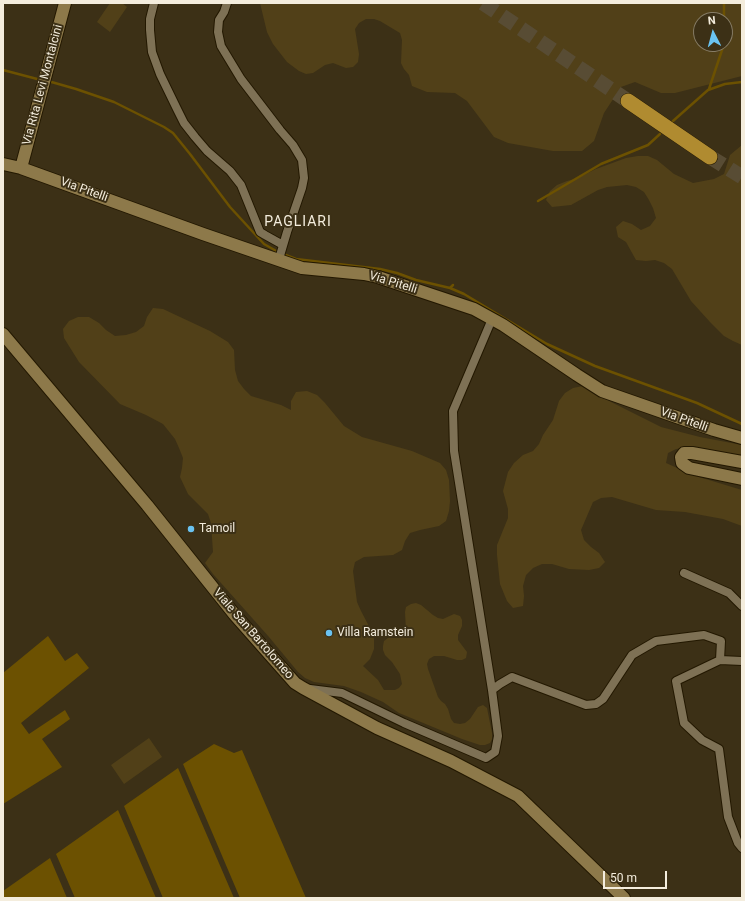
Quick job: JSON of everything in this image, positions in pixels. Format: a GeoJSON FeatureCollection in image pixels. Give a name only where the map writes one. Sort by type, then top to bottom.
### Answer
{"type":"FeatureCollection","features":[{"type":"Feature","properties":{"kind":"highway"},"geometry":{"type":"LineString","coordinates":[[628,101],[710,157]]}},
{"type":"Feature","properties":{"kind":"main road","name":"Via Rita Levi Montalcini"},"geometry":{"type":"LineString","coordinates":[[21,168],[65,3]]}},
{"type":"Feature","properties":{"kind":"main road","name":"Via Pitelli"},"geometry":{"type":"LineString","coordinates":[[3,164],[21,168],[203,234],[281,253],[302,268],[364,274],[378,277],[474,309],[492,319],[602,391],[714,430],[742,438]]}},
{"type":"Feature","properties":{"kind":"main road","name":"Viale San Bartolomeo"},"geometry":{"type":"LineString","coordinates":[[3,334],[146,505],[234,614],[295,683],[377,728],[451,761],[518,796],[624,898]]}},
{"type":"Feature","properties":{"kind":"main road"},"geometry":{"type":"LineString","coordinates":[[742,462],[692,453],[684,453],[681,457],[682,463],[688,468],[742,480]]}},
{"type":"Feature","properties":{"kind":"street"},"geometry":{"type":"LineString","coordinates":[[154,3],[150,19],[152,52],[160,74],[184,123],[195,137],[230,171],[241,185],[260,232],[281,253],[302,188],[304,178],[302,160],[293,145],[241,79],[221,46],[218,32],[219,20],[228,3]]}},
{"type":"Feature","properties":{"kind":"street"},"geometry":{"type":"LineString","coordinates":[[303,688],[342,693],[404,723],[486,758],[495,752],[498,736],[492,690],[454,451],[454,411],[492,319]]}},
{"type":"Feature","properties":{"kind":"street"},"geometry":{"type":"LineString","coordinates":[[684,573],[729,593],[742,606]]}},
{"type":"Feature","properties":{"kind":"street"},"geometry":{"type":"LineString","coordinates":[[492,690],[512,678],[586,705],[596,704],[603,699],[632,656],[656,641],[704,635],[721,641],[720,660]]}},
{"type":"Feature","properties":{"kind":"street"},"geometry":{"type":"LineString","coordinates":[[742,661],[720,660],[676,681],[684,723],[702,740],[719,749],[728,816],[738,843],[742,848]]}},
{"type":"Feature","properties":{"kind":"shaded area"},"geometry":{"type":"Polygon","coordinates":[[[110,3],[122,3],[127,7],[110,32],[97,22],[110,3]]]}},
{"type":"Feature","properties":{"kind":"shaded area"},"geometry":{"type":"Polygon","coordinates":[[[260,3],[742,3],[742,76],[675,93],[661,93],[635,82],[621,87],[604,113],[594,141],[582,151],[553,151],[508,143],[494,137],[467,101],[455,93],[427,92],[412,86],[409,75],[401,63],[402,40],[400,33],[380,21],[366,19],[359,23],[355,29],[359,54],[358,62],[353,67],[346,68],[333,63],[325,65],[313,73],[306,74],[299,71],[287,62],[273,44],[267,32],[260,3]]]}},
{"type":"Feature","properties":{"kind":"shaded area"},"geometry":{"type":"Polygon","coordinates":[[[742,145],[742,345],[724,336],[710,322],[691,301],[672,269],[664,263],[655,260],[636,260],[626,242],[618,237],[616,227],[623,221],[632,224],[641,230],[650,226],[656,218],[653,208],[644,192],[636,187],[627,185],[607,187],[598,190],[571,205],[552,207],[546,200],[550,191],[557,185],[626,158],[638,156],[648,156],[657,160],[674,174],[693,183],[714,179],[724,174],[730,155],[742,145]]]}},
{"type":"Feature","properties":{"kind":"shaded area"},"geometry":{"type":"Polygon","coordinates":[[[153,308],[163,309],[210,331],[228,342],[234,350],[235,370],[238,381],[251,396],[281,405],[291,410],[291,401],[296,392],[307,391],[317,395],[344,426],[362,437],[412,451],[440,463],[446,470],[449,480],[450,501],[446,521],[439,526],[410,533],[402,550],[393,555],[364,557],[355,562],[353,571],[357,602],[374,639],[374,649],[370,659],[363,666],[378,680],[384,690],[395,690],[399,688],[402,684],[400,674],[385,655],[383,646],[384,641],[388,638],[399,638],[404,636],[406,631],[406,607],[416,603],[438,618],[443,619],[454,614],[460,616],[462,626],[458,635],[458,640],[467,652],[466,658],[457,660],[444,656],[434,656],[429,659],[427,664],[428,669],[438,697],[445,704],[454,723],[465,723],[470,719],[478,707],[483,705],[487,708],[492,733],[490,743],[480,745],[462,739],[399,713],[383,702],[361,692],[344,686],[314,682],[305,678],[298,672],[213,574],[205,563],[213,552],[211,523],[208,514],[188,494],[180,477],[183,458],[175,439],[163,424],[120,404],[79,362],[64,338],[63,329],[69,321],[78,317],[89,317],[115,336],[136,332],[144,326],[147,317],[153,308]]]}},
{"type":"Feature","properties":{"kind":"shaded area"},"geometry":{"type":"Polygon","coordinates":[[[583,386],[661,427],[700,437],[742,445],[742,456],[696,447],[676,449],[668,453],[666,463],[699,477],[742,490],[742,526],[723,519],[685,512],[656,510],[612,497],[601,498],[593,502],[581,530],[584,540],[599,553],[605,562],[599,568],[589,570],[569,569],[552,564],[542,564],[533,568],[526,575],[523,586],[523,606],[513,608],[507,601],[500,584],[497,555],[497,545],[508,518],[508,509],[503,491],[508,472],[514,463],[523,455],[533,451],[539,444],[553,420],[559,401],[565,393],[573,388],[583,386]]]}},
{"type":"Feature","properties":{"kind":"shaded area"},"geometry":{"type":"Polygon","coordinates":[[[48,636],[65,661],[77,653],[89,668],[21,723],[29,734],[65,710],[70,719],[42,739],[62,767],[3,804],[3,673],[48,636]]]}},
{"type":"Feature","properties":{"kind":"shaded area"},"geometry":{"type":"Polygon","coordinates":[[[149,738],[162,757],[124,784],[111,765],[149,738]]]}},
{"type":"Feature","properties":{"kind":"shaded area"},"geometry":{"type":"Polygon","coordinates":[[[214,744],[234,753],[242,750],[306,898],[240,898],[183,764],[214,744]]]}},
{"type":"Feature","properties":{"kind":"shaded area"},"geometry":{"type":"Polygon","coordinates":[[[178,768],[234,898],[163,898],[124,806],[178,768]]]}},
{"type":"Feature","properties":{"kind":"shaded area"},"geometry":{"type":"Polygon","coordinates":[[[118,810],[156,898],[75,898],[56,854],[118,810]]]}},
{"type":"Feature","properties":{"kind":"shaded area"},"geometry":{"type":"Polygon","coordinates":[[[50,858],[67,898],[3,898],[3,891],[50,858]]]}},
{"type":"Feature","properties":{"kind":"waterway"},"geometry":{"type":"LineString","coordinates":[[724,3],[724,12]]}},
{"type":"Feature","properties":{"kind":"waterway"},"geometry":{"type":"LineString","coordinates":[[709,89],[721,52]]}},
{"type":"Feature","properties":{"kind":"waterway"},"geometry":{"type":"LineString","coordinates":[[3,70],[41,80]]}},
{"type":"Feature","properties":{"kind":"waterway"},"geometry":{"type":"LineString","coordinates":[[48,81],[114,102],[173,133],[230,207],[264,244],[278,252],[296,259],[380,269],[450,288],[464,294],[547,344],[595,366],[697,403],[742,424]]}},
{"type":"Feature","properties":{"kind":"waterway"},"geometry":{"type":"LineString","coordinates":[[673,121],[708,90],[725,84],[742,82]]}},
{"type":"Feature","properties":{"kind":"waterway"},"geometry":{"type":"LineString","coordinates":[[538,201],[601,164],[648,145],[660,134]]}},
{"type":"Feature","properties":{"kind":"waterway"},"geometry":{"type":"LineString","coordinates":[[450,288],[453,285]]}},
{"type":"Feature","properties":{"kind":"tunnel"},"geometry":{"type":"LineString","coordinates":[[483,3],[628,101]]}},
{"type":"Feature","properties":{"kind":"tunnel"},"geometry":{"type":"LineString","coordinates":[[710,157],[742,177]]}},
{"type":"Feature","properties":{"kind":"place","name":"Tamoil"},"geometry":{"type":"Point","coordinates":[191,529]}},
{"type":"Feature","properties":{"kind":"place","name":"Villa Ramstein"},"geometry":{"type":"Point","coordinates":[329,633]}},
{"type":"Feature","properties":{"kind":"district","name":"PAGLIARI"},"geometry":{"type":"Point","coordinates":[298,222]}}]}
